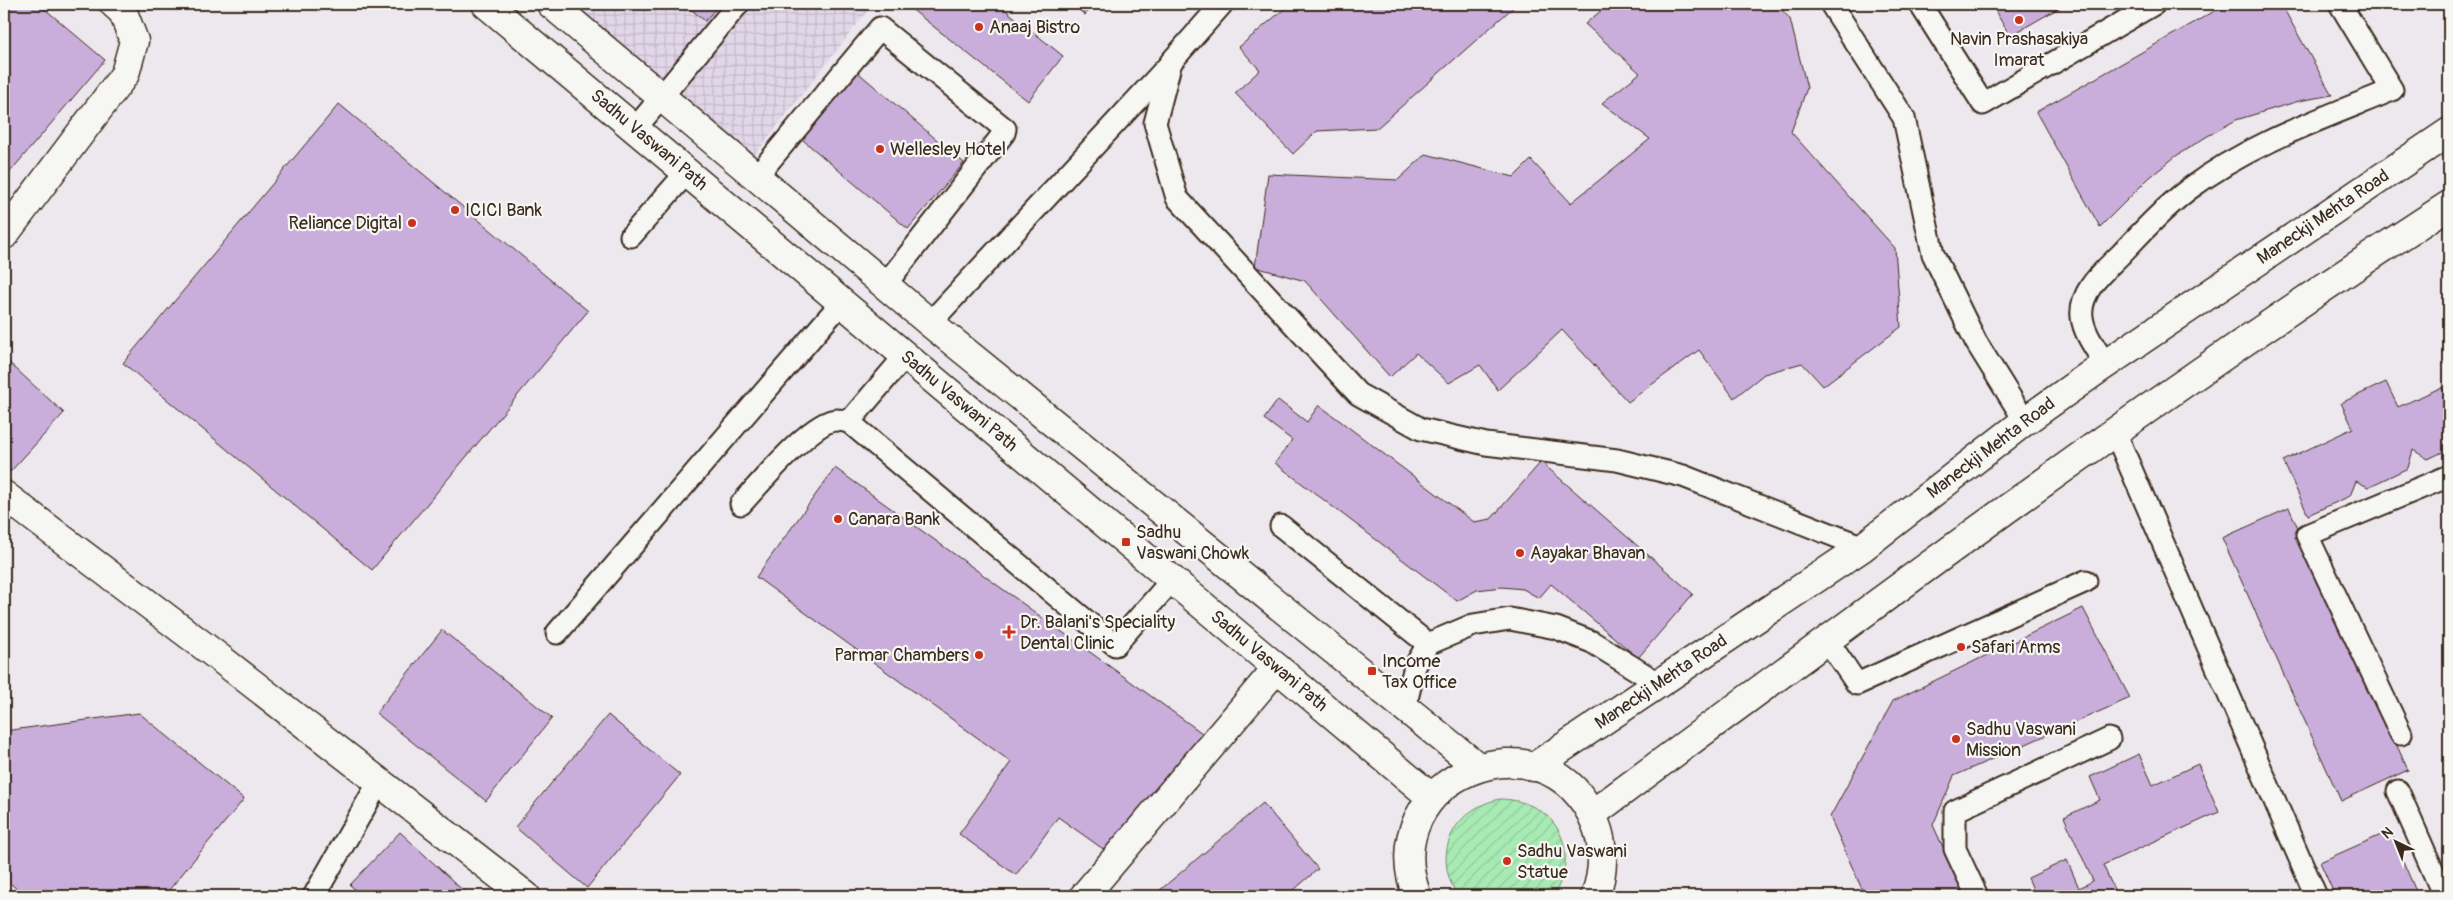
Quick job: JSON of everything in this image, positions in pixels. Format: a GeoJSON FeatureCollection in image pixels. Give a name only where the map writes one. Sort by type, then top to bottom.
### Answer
{"type":"FeatureCollection","features":[{"type":"Feature","properties":{"kind":"main road"},"geometry":{"type":"LineString","coordinates":[[4,235],[125,74],[134,40],[123,12],[114,4]]}},
{"type":"Feature","properties":{"kind":"main road","name":"Sadhu Vaswani Path"},"geometry":{"type":"LineString","coordinates":[[486,4],[1432,797]]}},
{"type":"Feature","properties":{"kind":"main road"},"geometry":{"type":"LineString","coordinates":[[551,4],[930,322],[1478,767]]}},
{"type":"Feature","properties":{"kind":"main road","name":"Maneckji Mehta Road"},"geometry":{"type":"LineString","coordinates":[[1534,766],[1862,547],[2025,422],[2105,364],[2449,132]]}},
{"type":"Feature","properties":{"kind":"main road"},"geometry":{"type":"LineString","coordinates":[[1592,814],[1976,529],[2348,270],[2449,205]]}},
{"type":"Feature","properties":{"kind":"main road"},"geometry":{"type":"LineString","coordinates":[[4,495],[526,896]]}},
{"type":"Feature","properties":{"kind":"main road"},"geometry":{"type":"LineString","coordinates":[[1084,896],[1277,668]]}},
{"type":"Feature","properties":{"kind":"main road"},"geometry":{"type":"LineString","coordinates":[[1417,896],[1409,868],[1409,850],[1420,813],[1445,784],[1461,774],[1497,762],[1534,766],[1552,773],[1568,784],[1581,798],[1592,814],[1599,831],[1602,850],[1600,893]]}},
{"type":"Feature","properties":{"kind":"lane"},"geometry":{"type":"LineString","coordinates":[[635,129],[738,4]]}},
{"type":"Feature","properties":{"kind":"lane"},"geometry":{"type":"LineString","coordinates":[[930,322],[1171,62],[1222,4]]}},
{"type":"Feature","properties":{"kind":"lane"},"geometry":{"type":"LineString","coordinates":[[1831,4],[1904,118],[1933,254],[1976,342],[2025,422]]}},
{"type":"Feature","properties":{"kind":"lane"},"geometry":{"type":"LineString","coordinates":[[1920,4],[1983,104],[2154,4]]}},
{"type":"Feature","properties":{"kind":"lane"},"geometry":{"type":"LineString","coordinates":[[2105,364],[2090,339],[2082,316],[2087,293],[2095,281],[2150,224],[2188,190],[2231,161],[2278,135],[2392,90],[2340,4]]}},
{"type":"Feature","properties":{"kind":"lane"},"geometry":{"type":"LineString","coordinates":[[756,177],[880,28],[1005,129],[1004,133],[886,285]]}},
{"type":"Feature","properties":{"kind":"lane"},"geometry":{"type":"LineString","coordinates":[[1171,62],[1155,123],[1177,198],[1358,394],[1421,429],[1486,444],[1617,460],[1683,476],[1862,547]]}},
{"type":"Feature","properties":{"kind":"lane"},"geometry":{"type":"LineString","coordinates":[[631,236],[687,172]]}},
{"type":"Feature","properties":{"kind":"lane"},"geometry":{"type":"LineString","coordinates":[[557,633],[842,302]]}},
{"type":"Feature","properties":{"kind":"lane"},"geometry":{"type":"LineString","coordinates":[[849,422],[905,356]]}},
{"type":"Feature","properties":{"kind":"lane"},"geometry":{"type":"LineString","coordinates":[[740,504],[803,438],[823,424],[836,420],[849,422],[1115,646],[1172,580]]}},
{"type":"Feature","properties":{"kind":"lane"},"geometry":{"type":"LineString","coordinates":[[2115,432],[2316,896]]}},
{"type":"Feature","properties":{"kind":"lane"},"geometry":{"type":"LineString","coordinates":[[2401,734],[2307,536],[2449,476]]}},
{"type":"Feature","properties":{"kind":"lane"},"geometry":{"type":"LineString","coordinates":[[1281,526],[1428,644]]}},
{"type":"Feature","properties":{"kind":"lane"},"geometry":{"type":"LineString","coordinates":[[1827,640],[1857,684],[2086,581]]}},
{"type":"Feature","properties":{"kind":"lane"},"geometry":{"type":"LineString","coordinates":[[1405,707],[1415,666],[1428,644],[1473,624],[1510,619],[1556,628],[1592,642],[1658,683]]}},
{"type":"Feature","properties":{"kind":"lane"},"geometry":{"type":"LineString","coordinates":[[1977,896],[1955,849],[1955,810],[2108,740]]}},
{"type":"Feature","properties":{"kind":"lane"},"geometry":{"type":"LineString","coordinates":[[314,896],[379,782]]}},
{"type":"Feature","properties":{"kind":"lane"},"geometry":{"type":"LineString","coordinates":[[2398,791],[2444,896]]}},
{"type":"Feature","properties":{"kind":"shaded area"},"geometry":{"type":"Polygon","coordinates":[[[569,4],[873,4],[753,157],[569,4]]]}},
{"type":"Feature","properties":{"kind":"green space"},"geometry":{"type":"Polygon","coordinates":[[[1500,799],[1519,802],[1536,808],[1549,818],[1558,830],[1564,845],[1565,861],[1562,878],[1553,896],[1458,896],[1450,880],[1446,865],[1447,850],[1451,836],[1458,823],[1469,813],[1483,804],[1500,799]]]}},
{"type":"Feature","properties":{"kind":"building"},"geometry":{"type":"Polygon","coordinates":[[[4,4],[39,4],[105,60],[4,179],[4,4]]]}},
{"type":"Feature","properties":{"kind":"building"},"geometry":{"type":"Polygon","coordinates":[[[685,4],[719,4],[705,21],[685,4]]]}},
{"type":"Feature","properties":{"kind":"building"},"geometry":{"type":"Polygon","coordinates":[[[905,4],[998,4],[1063,56],[1028,101],[905,4]]]}},
{"type":"Feature","properties":{"kind":"building"},"geometry":{"type":"Polygon","coordinates":[[[1072,4],[1094,4],[1085,15],[1072,4]]]}},
{"type":"Feature","properties":{"kind":"building"},"geometry":{"type":"Polygon","coordinates":[[[1290,4],[1517,4],[1377,128],[1317,131],[1293,154],[1235,93],[1260,70],[1239,47],[1290,4]]]}},
{"type":"Feature","properties":{"kind":"building"},"geometry":{"type":"Polygon","coordinates":[[[1609,4],[1777,4],[1790,19],[1807,88],[1791,132],[1895,248],[1901,327],[1823,386],[1802,363],[1764,374],[1734,398],[1699,350],[1628,402],[1562,330],[1498,390],[1480,365],[1449,383],[1416,353],[1390,377],[1305,281],[1255,267],[1268,174],[1398,180],[1426,154],[1514,177],[1531,160],[1571,203],[1650,139],[1602,103],[1640,73],[1585,24],[1609,4]]]}},
{"type":"Feature","properties":{"kind":"building","name":"Navin Prashasakiya Imarat"},"geometry":{"type":"Polygon","coordinates":[[[1991,4],[2066,4],[2010,36],[1991,4]]]}},
{"type":"Feature","properties":{"kind":"building"},"geometry":{"type":"Polygon","coordinates":[[[2227,4],[2281,4],[2332,95],[2299,101],[2236,120],[2206,137],[2176,156],[2149,178],[2100,227],[2036,112],[2227,4]]]}},
{"type":"Feature","properties":{"kind":"building","name":"Wellesley Hotel"},"geometry":{"type":"Polygon","coordinates":[[[854,69],[964,163],[908,229],[797,135],[854,69]]]}},
{"type":"Feature","properties":{"kind":"building"},"geometry":{"type":"Polygon","coordinates":[[[339,104],[588,311],[372,570],[123,363],[339,104]]]}},
{"type":"Feature","properties":{"kind":"building"},"geometry":{"type":"Polygon","coordinates":[[[4,358],[64,413],[10,472],[4,465],[4,358]]]}},
{"type":"Feature","properties":{"kind":"building"},"geometry":{"type":"Polygon","coordinates":[[[2386,382],[2398,407],[2442,387],[2449,404],[2449,449],[2428,459],[2413,450],[2408,468],[2368,487],[2356,481],[2350,496],[2308,515],[2283,461],[2353,428],[2341,403],[2386,382]]]}},
{"type":"Feature","properties":{"kind":"building","name":"Aayakar Bhavan"},"geometry":{"type":"Polygon","coordinates":[[[1278,400],[1307,422],[1319,405],[1474,522],[1491,519],[1541,462],[1693,594],[1638,658],[1551,584],[1539,598],[1523,589],[1502,587],[1477,590],[1457,601],[1275,463],[1292,440],[1264,419],[1278,400]]]}},
{"type":"Feature","properties":{"kind":"building","name":"Parmar Chambers"},"geometry":{"type":"Polygon","coordinates":[[[835,468],[1202,733],[1113,856],[1058,817],[1016,875],[959,834],[1011,762],[756,577],[835,468]]]}},
{"type":"Feature","properties":{"kind":"building"},"geometry":{"type":"Polygon","coordinates":[[[2289,508],[2408,770],[2341,801],[2222,538],[2289,508]]]}},
{"type":"Feature","properties":{"kind":"building","name":"Sadhu Vaswani Mission"},"geometry":{"type":"Polygon","coordinates":[[[2083,608],[2130,698],[1954,776],[1933,825],[1965,896],[1865,896],[1830,817],[1893,701],[2083,608]]]}},
{"type":"Feature","properties":{"kind":"building"},"geometry":{"type":"Polygon","coordinates":[[[442,630],[552,718],[486,801],[376,713],[442,630]]]}},
{"type":"Feature","properties":{"kind":"building"},"geometry":{"type":"Polygon","coordinates":[[[139,713],[244,799],[164,896],[25,896],[4,878],[4,731],[139,713]]]}},
{"type":"Feature","properties":{"kind":"building"},"geometry":{"type":"Polygon","coordinates":[[[608,715],[680,775],[587,888],[515,827],[608,715]]]}},
{"type":"Feature","properties":{"kind":"building"},"geometry":{"type":"Polygon","coordinates":[[[2139,754],[2153,785],[2198,764],[2219,812],[2103,865],[2117,896],[2036,896],[2028,878],[2067,860],[2079,888],[2093,881],[2064,817],[2100,800],[2090,777],[2139,754]]]}},
{"type":"Feature","properties":{"kind":"building"},"geometry":{"type":"Polygon","coordinates":[[[1263,803],[1318,869],[1287,896],[1153,896],[1263,803]]]}},
{"type":"Feature","properties":{"kind":"building"},"geometry":{"type":"Polygon","coordinates":[[[2390,831],[2418,896],[2335,896],[2320,862],[2390,831]]]}},
{"type":"Feature","properties":{"kind":"building"},"geometry":{"type":"Polygon","coordinates":[[[400,832],[469,896],[362,896],[350,885],[400,832]]]}},
{"type":"Feature","properties":{"kind":"place","name":"Navin Prashasakiya Imarat"},"geometry":{"type":"Point","coordinates":[2019,20]}},
{"type":"Feature","properties":{"kind":"place","name":"Anaaj Bistro"},"geometry":{"type":"Point","coordinates":[979,27]}},
{"type":"Feature","properties":{"kind":"place","name":"Wellesley Hotel"},"geometry":{"type":"Point","coordinates":[880,149]}},
{"type":"Feature","properties":{"kind":"place","name":"ICICI Bank"},"geometry":{"type":"Point","coordinates":[455,210]}},
{"type":"Feature","properties":{"kind":"place","name":"Reliance Digital"},"geometry":{"type":"Point","coordinates":[412,223]}},
{"type":"Feature","properties":{"kind":"place","name":"Canara Bank"},"geometry":{"type":"Point","coordinates":[838,519]}},
{"type":"Feature","properties":{"kind":"place","name":"Sadhu Vaswani Chowk"},"geometry":{"type":"Point","coordinates":[1126,542]}},
{"type":"Feature","properties":{"kind":"place","name":"Aayakar Bhavan"},"geometry":{"type":"Point","coordinates":[1520,553]}},
{"type":"Feature","properties":{"kind":"place","name":"Dr. Balani's Speciality Dental Clinic"},"geometry":{"type":"Point","coordinates":[1009,632]}},
{"type":"Feature","properties":{"kind":"place","name":"Safari Arms"},"geometry":{"type":"Point","coordinates":[1961,647]}},
{"type":"Feature","properties":{"kind":"place","name":"Parmar Chambers"},"geometry":{"type":"Point","coordinates":[979,655]}},
{"type":"Feature","properties":{"kind":"place","name":"Income Tax Office"},"geometry":{"type":"Point","coordinates":[1372,671]}},
{"type":"Feature","properties":{"kind":"place","name":"Sadhu Vaswani Mission"},"geometry":{"type":"Point","coordinates":[1956,739]}},
{"type":"Feature","properties":{"kind":"place","name":"Sadhu Vaswani Statue"},"geometry":{"type":"Point","coordinates":[1507,861]}}]}
